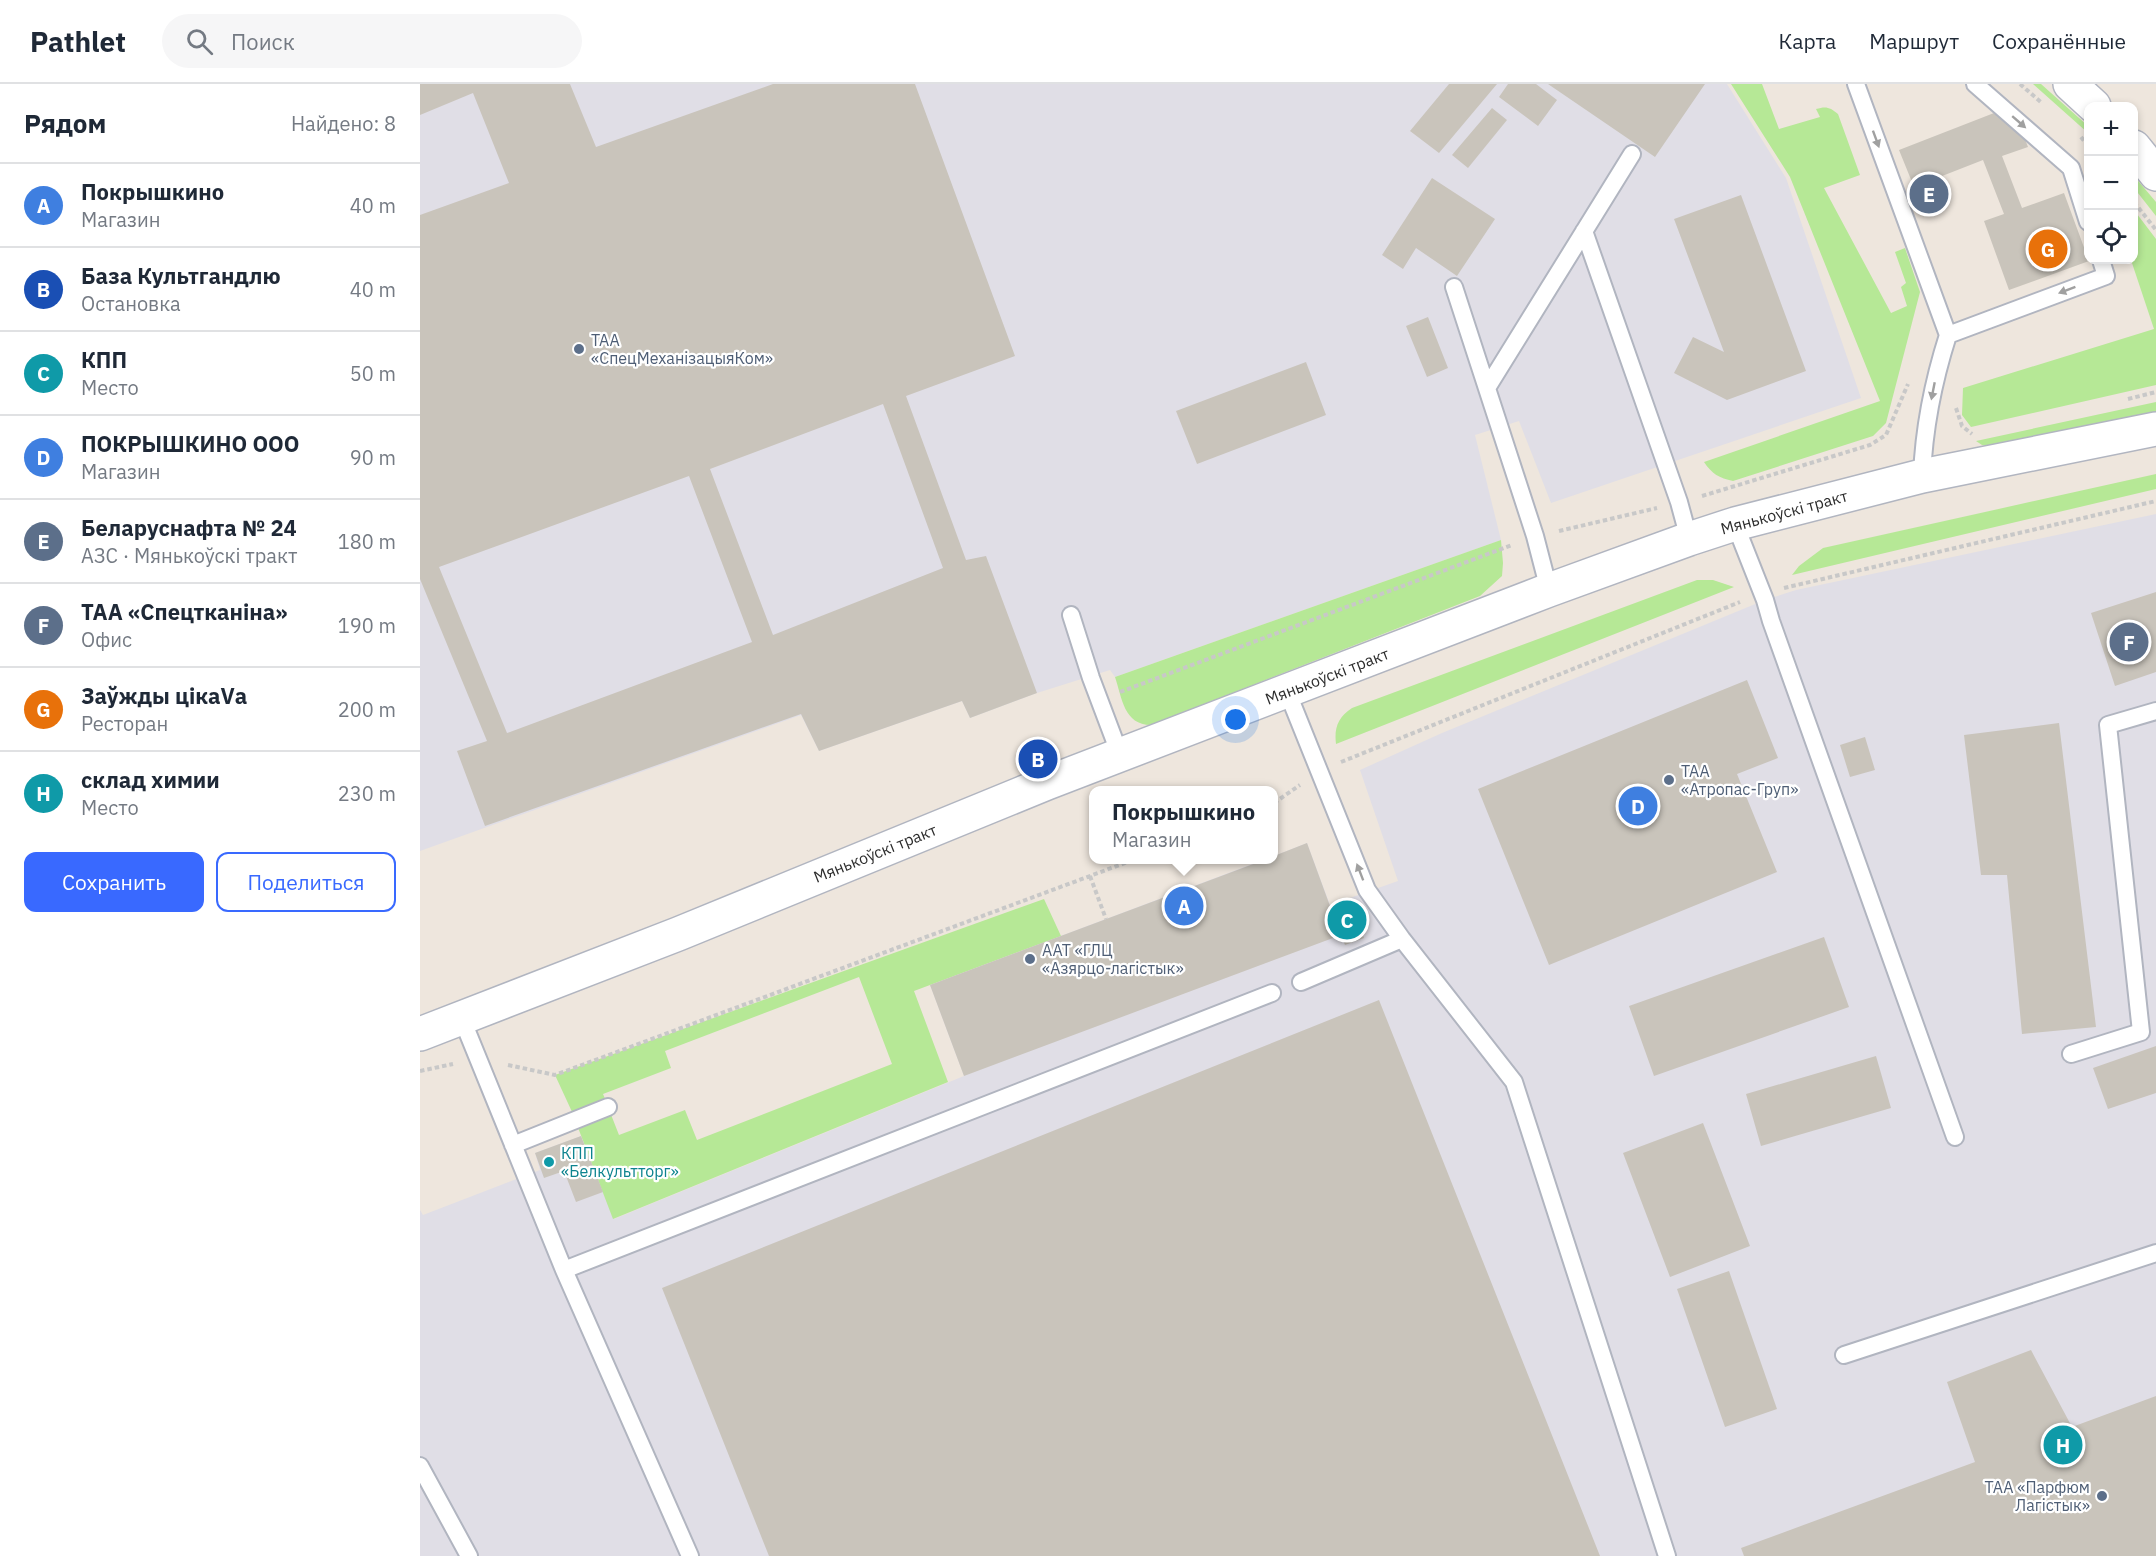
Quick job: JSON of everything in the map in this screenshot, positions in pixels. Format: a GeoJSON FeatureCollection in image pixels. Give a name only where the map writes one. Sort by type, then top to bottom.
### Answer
{"type":"FeatureCollection","features":[{"type":"Feature","properties":{"kind":"street"},"geometry":{"type":"LineString","coordinates":[[2070,84],[2090,102]]}},
{"type":"Feature","properties":{"kind":"street"},"geometry":{"type":"LineString","coordinates":[[2138,153],[2156,174]]}},
{"type":"Feature","properties":{"kind":"street","name":"Мянькоўскі тракт"},"geometry":{"type":"LineString","coordinates":[[420,1034],[678,934],[1047,783],[1689,539],[1735,524],[1922,476],[2156,429]]}},
{"type":"Feature","properties":{"kind":"lane"},"geometry":{"type":"LineString","coordinates":[[1856,84],[1948,335],[1937,370],[1924,435],[1922,476]]}},
{"type":"Feature","properties":{"kind":"lane"},"geometry":{"type":"LineString","coordinates":[[1975,84],[2070,168],[2084,210]]}},
{"type":"Feature","properties":{"kind":"lane"},"geometry":{"type":"LineString","coordinates":[[1487,388],[1632,154]]}},
{"type":"Feature","properties":{"kind":"lane"},"geometry":{"type":"LineString","coordinates":[[1584,231],[1679,502],[1689,539]]}},
{"type":"Feature","properties":{"kind":"lane"},"geometry":{"type":"LineString","coordinates":[[1948,335],[2106,276],[2102,264]]}},
{"type":"Feature","properties":{"kind":"lane"},"geometry":{"type":"LineString","coordinates":[[1454,287],[1535,536],[1550,590]]}},
{"type":"Feature","properties":{"kind":"lane"},"geometry":{"type":"LineString","coordinates":[[1735,524],[1762,593],[1955,1137]]}},
{"type":"Feature","properties":{"kind":"lane"},"geometry":{"type":"LineString","coordinates":[[1071,615],[1091,678],[1120,755]]}},
{"type":"Feature","properties":{"kind":"lane"},"geometry":{"type":"LineString","coordinates":[[1287,691],[1367,890],[1402,939],[1514,1082],[1666,1556]]}},
{"type":"Feature","properties":{"kind":"lane"},"geometry":{"type":"LineString","coordinates":[[2071,1054],[2141,1032],[2108,725],[2156,711]]}},
{"type":"Feature","properties":{"kind":"lane"},"geometry":{"type":"LineString","coordinates":[[1301,982],[1402,939]]}},
{"type":"Feature","properties":{"kind":"lane"},"geometry":{"type":"LineString","coordinates":[[564,1270],[1272,993]]}},
{"type":"Feature","properties":{"kind":"lane"},"geometry":{"type":"LineString","coordinates":[[462,1019],[564,1270],[690,1556]]}},
{"type":"Feature","properties":{"kind":"lane"},"geometry":{"type":"LineString","coordinates":[[513,1145],[608,1107]]}},
{"type":"Feature","properties":{"kind":"lane"},"geometry":{"type":"LineString","coordinates":[[1844,1355],[2156,1253]]}},
{"type":"Feature","properties":{"kind":"lane"},"geometry":{"type":"LineString","coordinates":[[420,1466],[469,1556]]}},
{"type":"Feature","properties":{"kind":"path"},"geometry":{"type":"LineString","coordinates":[[2138,208],[2156,230]]}},
{"type":"Feature","properties":{"kind":"path"},"geometry":{"type":"LineString","coordinates":[[2122,400],[2156,392]]}},
{"type":"Feature","properties":{"kind":"path"},"geometry":{"type":"LineString","coordinates":[[1957,398],[1956,409],[1962,426],[1974,435]]}},
{"type":"Feature","properties":{"kind":"path"},"geometry":{"type":"LineString","coordinates":[[1278,800],[1320,771],[1762,593],[2156,501]]}},
{"type":"Feature","properties":{"kind":"path"},"geometry":{"type":"LineString","coordinates":[[420,1071],[478,1059],[555,1075],[1122,864]]}},
{"type":"Feature","properties":{"kind":"path"},"geometry":{"type":"LineString","coordinates":[[1090,876],[1106,919]]}},
{"type":"Feature","properties":{"kind":"shaded area"},"geometry":{"type":"Polygon","coordinates":[[[420,84],[1727,84],[1786,178],[1861,398],[1551,503],[1519,421],[1475,435],[1501,540],[1115,677],[1110,670],[1037,693],[970,718],[962,701],[819,751],[801,715],[420,851],[420,84]]]}},
{"type":"Feature","properties":{"kind":"shaded area"},"geometry":{"type":"Polygon","coordinates":[[[2156,514],[2156,1556],[420,1556],[420,1210],[423,1215],[540,1170],[535,1153],[581,1136],[614,1219],[964,1076],[930,985],[1252,864],[1278,864],[1278,854],[1307,843],[1330,905],[1398,881],[1360,770],[1442,733],[1765,600],[1796,590],[2156,514]]]}},
{"type":"Feature","properties":{"kind":"green space"},"geometry":{"type":"Polygon","coordinates":[[[1731,84],[1762,84],[1779,129],[1820,117],[1816,109],[1819,108],[1828,108],[1838,114],[1860,175],[1824,188],[1891,313],[1907,306],[1901,287],[1906,283],[1895,252],[1905,248],[1920,292],[1886,423],[1873,436],[1733,481],[1716,475],[1704,462],[1880,401],[1790,177],[1731,84]]]}},
{"type":"Feature","properties":{"kind":"green space"},"geometry":{"type":"Polygon","coordinates":[[[2033,84],[2041,84],[2084,122],[2084,129],[2033,84]]]}},
{"type":"Feature","properties":{"kind":"green space"},"geometry":{"type":"Polygon","coordinates":[[[2138,181],[2156,202],[2156,216],[2138,193],[2138,181]]]}},
{"type":"Feature","properties":{"kind":"green space"},"geometry":{"type":"Polygon","coordinates":[[[2138,215],[2156,239],[2156,385],[1971,427],[1962,415],[1963,388],[2154,329],[2132,264],[2138,264],[2138,215]]]}},
{"type":"Feature","properties":{"kind":"green space"},"geometry":{"type":"Polygon","coordinates":[[[2156,402],[2156,412],[1997,447],[1982,445],[1976,441],[2156,402]]]}},
{"type":"Feature","properties":{"kind":"green space"},"geometry":{"type":"Polygon","coordinates":[[[2156,474],[2156,489],[1792,575],[1799,566],[1823,548],[2156,474]]]}},
{"type":"Feature","properties":{"kind":"green space"},"geometry":{"type":"Polygon","coordinates":[[[1501,540],[1502,576],[1480,596],[1151,725],[1135,720],[1122,701],[1115,677],[1501,540]]]}},
{"type":"Feature","properties":{"kind":"green space"},"geometry":{"type":"Polygon","coordinates":[[[1697,580],[1713,580],[1734,587],[1336,744],[1338,723],[1343,715],[1352,708],[1697,580]]]}},
{"type":"Feature","properties":{"kind":"green space"},"geometry":{"type":"Polygon","coordinates":[[[1044,899],[1061,936],[914,991],[948,1082],[613,1219],[577,1125],[610,1112],[619,1135],[685,1110],[697,1140],[892,1064],[859,977],[665,1051],[671,1068],[603,1094],[606,1101],[573,1114],[555,1075],[1044,899]]]}},
{"type":"Feature","properties":{"kind":"building"},"geometry":{"type":"Polygon","coordinates":[[[420,84],[570,84],[596,147],[773,84],[915,84],[1015,356],[906,396],[966,560],[986,556],[1037,693],[970,718],[962,701],[819,751],[801,714],[485,826],[457,751],[487,741],[420,579],[420,215],[509,183],[473,93],[420,115],[420,84]],[[883,404],[710,469],[773,635],[943,568],[883,404]],[[689,476],[439,567],[507,733],[752,642],[689,476]]]}},
{"type":"Feature","properties":{"kind":"building"},"geometry":{"type":"Polygon","coordinates":[[[1449,84],[1497,84],[1439,153],[1410,131],[1449,84]]]}},
{"type":"Feature","properties":{"kind":"building"},"geometry":{"type":"Polygon","coordinates":[[[1508,84],[1536,84],[1557,100],[1538,126],[1499,97],[1508,84]]]}},
{"type":"Feature","properties":{"kind":"building"},"geometry":{"type":"Polygon","coordinates":[[[1548,84],[1705,84],[1655,157],[1548,84]]]}},
{"type":"Feature","properties":{"kind":"building"},"geometry":{"type":"Polygon","coordinates":[[[2012,106],[2028,147],[2002,156],[2022,208],[2064,193],[2084,247],[2084,263],[2009,290],[1984,221],[2004,214],[1983,160],[1914,187],[1899,150],[2012,106]]]}},
{"type":"Feature","properties":{"kind":"building"},"geometry":{"type":"Polygon","coordinates":[[[1492,108],[1507,120],[1468,168],[1452,155],[1492,108]]]}},
{"type":"Feature","properties":{"kind":"building"},"geometry":{"type":"Polygon","coordinates":[[[1432,178],[1495,219],[1457,276],[1416,248],[1403,269],[1382,255],[1432,178]]]}},
{"type":"Feature","properties":{"kind":"building"},"geometry":{"type":"Polygon","coordinates":[[[1741,195],[1806,371],[1727,400],[1674,373],[1693,337],[1724,352],[1674,219],[1741,195]]]}},
{"type":"Feature","properties":{"kind":"building"},"geometry":{"type":"Polygon","coordinates":[[[1428,317],[1448,368],[1427,377],[1406,326],[1428,317]]]}},
{"type":"Feature","properties":{"kind":"building"},"geometry":{"type":"Polygon","coordinates":[[[1306,362],[1326,415],[1197,464],[1176,411],[1306,362]]]}},
{"type":"Feature","properties":{"kind":"building"},"geometry":{"type":"Polygon","coordinates":[[[2156,592],[2156,672],[2115,686],[2091,613],[2156,592]]]}},
{"type":"Feature","properties":{"kind":"building"},"geometry":{"type":"Polygon","coordinates":[[[1747,680],[1778,758],[1737,774],[1777,872],[1549,965],[1478,789],[1747,680]]]}},
{"type":"Feature","properties":{"kind":"building"},"geometry":{"type":"Polygon","coordinates":[[[2059,723],[2096,1027],[2022,1034],[2007,875],[1981,875],[1964,735],[2059,723]]]}},
{"type":"Feature","properties":{"kind":"building"},"geometry":{"type":"Polygon","coordinates":[[[1865,737],[1875,770],[1850,777],[1840,745],[1865,737]]]}},
{"type":"Feature","properties":{"kind":"building"},"geometry":{"type":"Polygon","coordinates":[[[1307,843],[1330,906],[1350,898],[1364,938],[1345,945],[1341,935],[964,1076],[930,985],[1253,864],[1278,864],[1278,854],[1307,843]]]}},
{"type":"Feature","properties":{"kind":"building"},"geometry":{"type":"Polygon","coordinates":[[[1824,937],[1849,1007],[1654,1076],[1629,1006],[1824,937]]]}},
{"type":"Feature","properties":{"kind":"building"},"geometry":{"type":"Polygon","coordinates":[[[1379,1000],[1600,1556],[769,1556],[662,1288],[1379,1000]]]}},
{"type":"Feature","properties":{"kind":"building"},"geometry":{"type":"Polygon","coordinates":[[[2156,1046],[2156,1093],[2108,1109],[2093,1068],[2156,1046]]]}},
{"type":"Feature","properties":{"kind":"building"},"geometry":{"type":"Polygon","coordinates":[[[1876,1056],[1891,1108],[1761,1146],[1746,1094],[1876,1056]]]}},
{"type":"Feature","properties":{"kind":"building"},"geometry":{"type":"Polygon","coordinates":[[[1703,1123],[1750,1246],[1670,1277],[1623,1153],[1703,1123]]]}},
{"type":"Feature","properties":{"kind":"building"},"geometry":{"type":"Polygon","coordinates":[[[581,1136],[603,1192],[576,1202],[564,1171],[544,1178],[535,1153],[581,1136]]]}},
{"type":"Feature","properties":{"kind":"building"},"geometry":{"type":"Polygon","coordinates":[[[1729,1271],[1777,1409],[1725,1427],[1677,1289],[1729,1271]]]}},
{"type":"Feature","properties":{"kind":"building"},"geometry":{"type":"Polygon","coordinates":[[[2031,1350],[2072,1427],[2156,1396],[2156,1556],[1744,1556],[1741,1548],[1975,1462],[1947,1382],[2031,1350]]]}},
{"type":"Feature","properties":{"kind":"place","name":"Беларуснафта № 24"},"geometry":{"type":"Point","coordinates":[1929,194]}},
{"type":"Feature","properties":{"kind":"place","name":"Заўжды цікаVа"},"geometry":{"type":"Point","coordinates":[2048,249]}},
{"type":"Feature","properties":{"kind":"place","name":"ТАА «СпецМеханізацыяКом»"},"geometry":{"type":"Point","coordinates":[579,349]}},
{"type":"Feature","properties":{"kind":"place","name":"ТАА «Спецтканіна»"},"geometry":{"type":"Point","coordinates":[2129,642]}},
{"type":"Feature","properties":{"kind":"place","name":"База Культгандлю"},"geometry":{"type":"Point","coordinates":[1038,759]}},
{"type":"Feature","properties":{"kind":"place","name":"ТАА «Атропас-Груп»"},"geometry":{"type":"Point","coordinates":[1669,780]}},
{"type":"Feature","properties":{"kind":"place","name":"ПОКРЫШКИНО ООО"},"geometry":{"type":"Point","coordinates":[1638,806]}},
{"type":"Feature","properties":{"kind":"place","name":"Покрышкино"},"geometry":{"type":"Point","coordinates":[1184,906]}},
{"type":"Feature","properties":{"kind":"place","name":"КПП"},"geometry":{"type":"Point","coordinates":[1347,920]}},
{"type":"Feature","properties":{"kind":"place","name":"ААТ «ГЛЦ «Азярцо-лагістык»"},"geometry":{"type":"Point","coordinates":[1030,959]}},
{"type":"Feature","properties":{"kind":"place","name":"КПП «Белкультторг»"},"geometry":{"type":"Point","coordinates":[549,1162]}},
{"type":"Feature","properties":{"kind":"place","name":"склад химии"},"geometry":{"type":"Point","coordinates":[2063,1445]}},
{"type":"Feature","properties":{"kind":"place","name":"ТАА «Парфюм Лагістык»"},"geometry":{"type":"Point","coordinates":[2102,1496]}}]}
